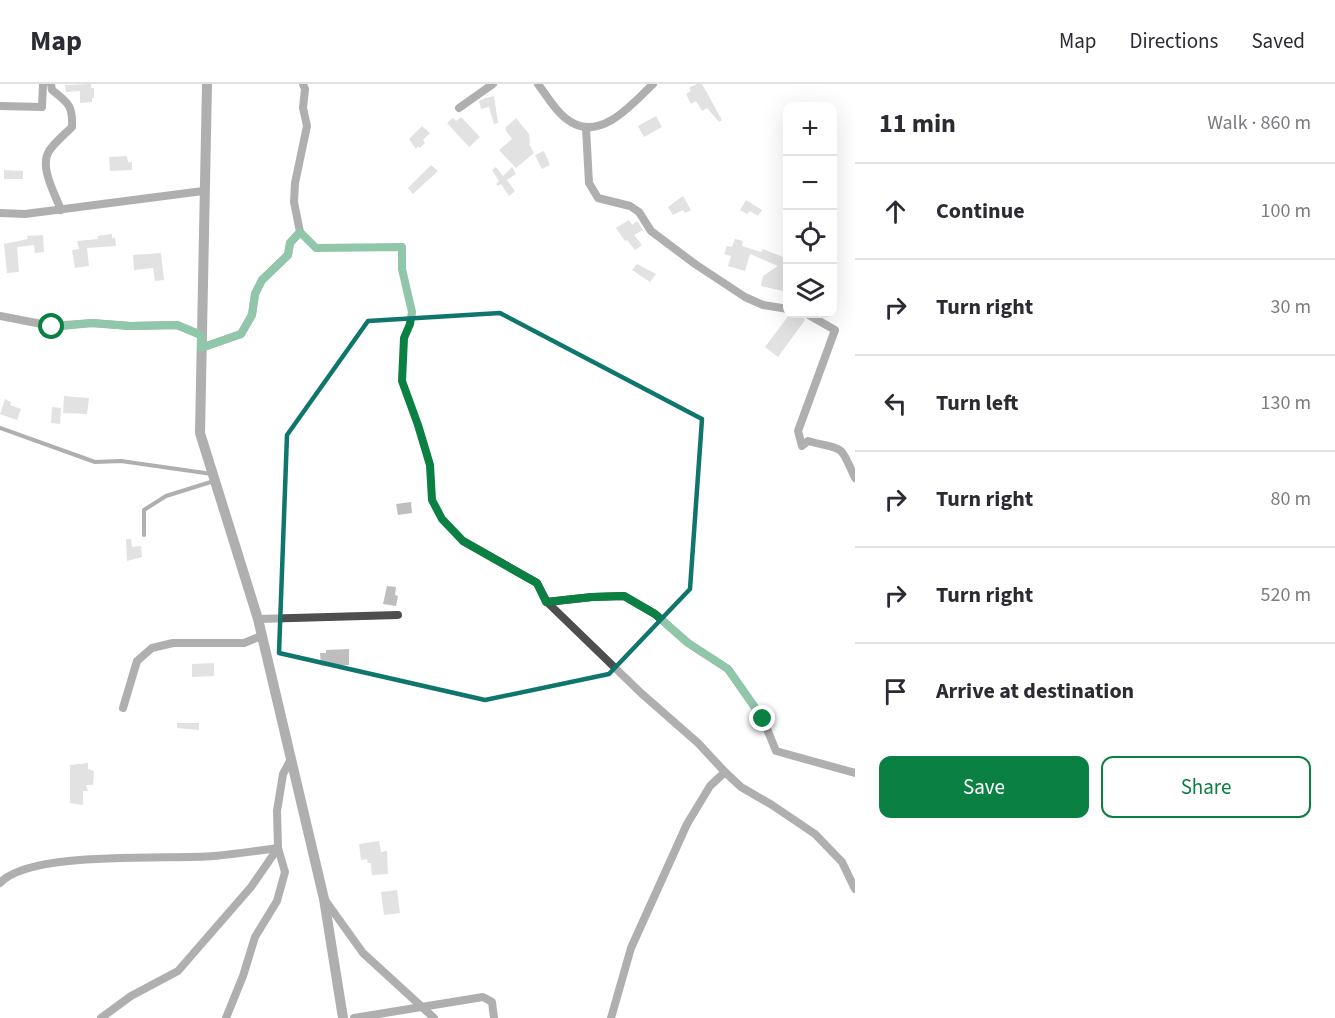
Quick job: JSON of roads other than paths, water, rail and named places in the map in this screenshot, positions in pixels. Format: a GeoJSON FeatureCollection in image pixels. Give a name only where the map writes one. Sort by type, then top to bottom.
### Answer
{"type":"FeatureCollection","features":[{"type":"Feature","properties":{"kind":"street"},"geometry":{"type":"LineString","coordinates":[[0,106],[42,106],[43,84]]}},
{"type":"Feature","properties":{"kind":"street"},"geometry":{"type":"LineString","coordinates":[[51,84],[52,90],[73,111],[72,127],[48,151],[46,164],[50,182],[62,210]]}},
{"type":"Feature","properties":{"kind":"street"},"geometry":{"type":"LineString","coordinates":[[207,84],[203,191],[200,433],[258,619],[324,899],[343,1018]]}},
{"type":"Feature","properties":{"kind":"street"},"geometry":{"type":"LineString","coordinates":[[201,348],[241,334],[252,315],[255,294],[262,280],[288,255],[290,243],[300,232],[294,202],[295,183],[307,126],[303,108],[306,88],[303,84]]}},
{"type":"Feature","properties":{"kind":"street"},"geometry":{"type":"LineString","coordinates":[[459,108],[493,84]]}},
{"type":"Feature","properties":{"kind":"street"},"geometry":{"type":"LineString","coordinates":[[538,84],[571,122],[586,128],[604,124],[620,115],[653,84]]}},
{"type":"Feature","properties":{"kind":"street"},"geometry":{"type":"LineString","coordinates":[[586,128],[589,183],[598,198],[630,206],[639,212],[651,231],[745,297],[763,305],[783,308]]}},
{"type":"Feature","properties":{"kind":"street"},"geometry":{"type":"LineString","coordinates":[[0,213],[25,214],[62,210],[203,191]]}},
{"type":"Feature","properties":{"kind":"street"},"geometry":{"type":"LineString","coordinates":[[0,316],[52,327],[92,323],[130,326],[177,325],[201,335]]}},
{"type":"Feature","properties":{"kind":"street"},"geometry":{"type":"LineString","coordinates":[[814,318],[835,330],[798,431],[802,446],[808,441],[840,447],[847,457],[855,478]]}},
{"type":"Feature","properties":{"kind":"street"},"geometry":{"type":"LineString","coordinates":[[463,541],[537,583],[546,602],[641,693],[698,743],[724,772],[741,787],[815,834],[842,862],[855,887]]}},
{"type":"Feature","properties":{"kind":"street"},"geometry":{"type":"LineString","coordinates":[[546,602],[624,596],[655,614],[688,643],[728,669],[763,719],[777,751],[855,773]]}},
{"type":"Feature","properties":{"kind":"street"},"geometry":{"type":"LineString","coordinates":[[258,619],[398,615]]}},
{"type":"Feature","properties":{"kind":"street"},"geometry":{"type":"LineString","coordinates":[[123,708],[137,661],[152,648],[172,643],[244,643],[261,636]]}},
{"type":"Feature","properties":{"kind":"street"},"geometry":{"type":"LineString","coordinates":[[226,1018],[243,976],[255,937],[278,901],[285,872],[278,848],[277,811],[283,774],[291,759]]}},
{"type":"Feature","properties":{"kind":"street"},"geometry":{"type":"LineString","coordinates":[[611,1018],[631,948],[687,824],[710,786],[724,772]]}},
{"type":"Feature","properties":{"kind":"street"},"geometry":{"type":"LineString","coordinates":[[0,883],[6,877],[34,865],[140,857],[213,856],[278,848]]}},
{"type":"Feature","properties":{"kind":"street"},"geometry":{"type":"LineString","coordinates":[[101,1018],[131,996],[178,971],[251,887],[278,848]]}},
{"type":"Feature","properties":{"kind":"street"},"geometry":{"type":"LineString","coordinates":[[324,899],[363,953],[435,1018]]}},
{"type":"Feature","properties":{"kind":"street"},"geometry":{"type":"LineString","coordinates":[[354,1018],[483,996],[492,1002],[494,1018]]}},
{"type":"Feature","properties":{"kind":"lane"},"geometry":{"type":"LineString","coordinates":[[0,428],[94,462],[121,461],[160,465],[213,477]]}},
{"type":"Feature","properties":{"kind":"lane"},"geometry":{"type":"LineString","coordinates":[[144,535],[144,510],[166,496],[213,477]]}}]}
